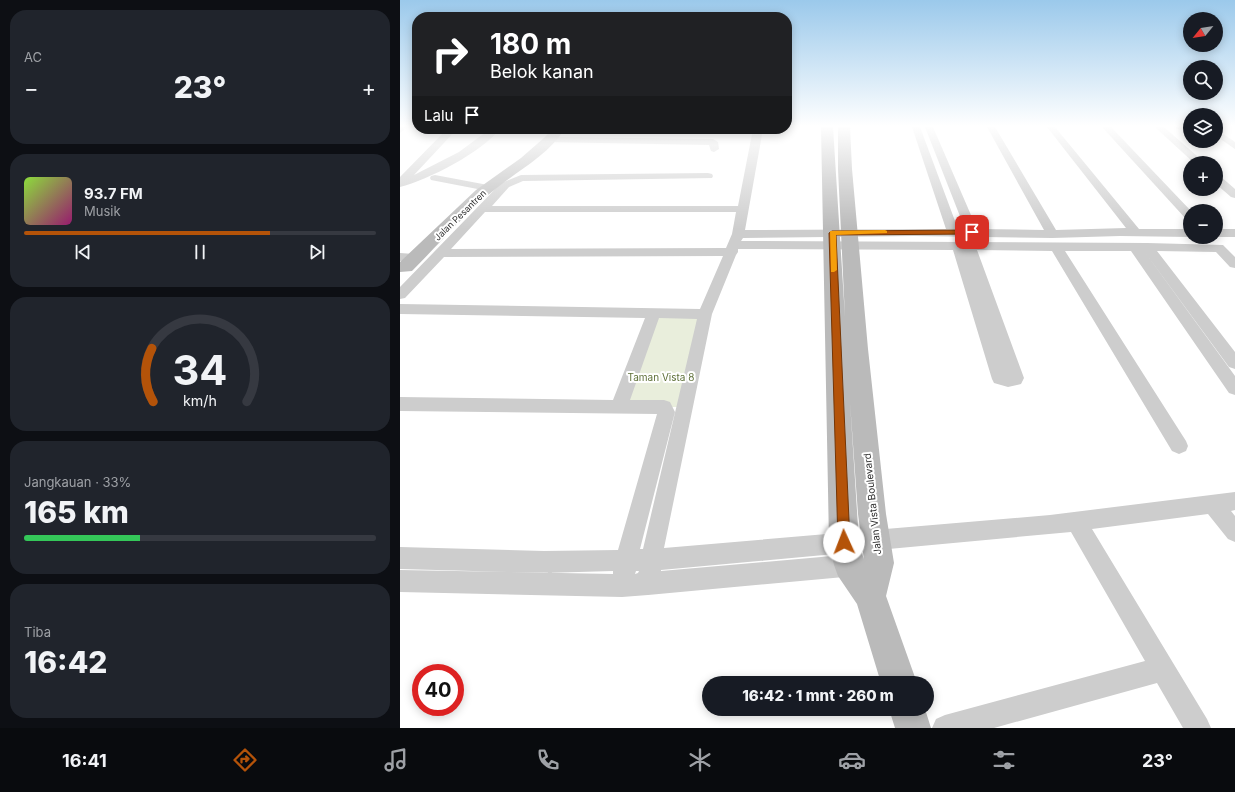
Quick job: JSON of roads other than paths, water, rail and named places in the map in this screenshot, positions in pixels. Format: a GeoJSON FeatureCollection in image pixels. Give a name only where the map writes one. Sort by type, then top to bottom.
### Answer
{"type":"FeatureCollection","features":[{"type":"Feature","properties":{"kind":"street"},"geometry":{"type":"LineString","coordinates":[[400,183],[421,161]]}},
{"type":"Feature","properties":{"kind":"street"},"geometry":{"type":"LineString","coordinates":[[400,183],[424,174],[448,161]]}},
{"type":"Feature","properties":{"kind":"street","name":"Jalan Pesantren"},"geometry":{"type":"LineString","coordinates":[[403,264],[488,188],[526,161]]}},
{"type":"Feature","properties":{"kind":"street"},"geometry":{"type":"LineString","coordinates":[[648,584],[651,560],[705,314],[735,244],[752,161]]}},
{"type":"Feature","properties":{"kind":"street","name":"Jalan Vista Boulevard"},"geometry":{"type":"LineString","coordinates":[[831,161],[857,348],[877,552],[870,596]]}},
{"type":"Feature","properties":{"kind":"street","name":"Jalan Vista Boulevard"},"geometry":{"type":"LineString","coordinates":[[843,161],[841,239],[846,553]]}},
{"type":"Feature","properties":{"kind":"street"},"geometry":{"type":"LineString","coordinates":[[928,161],[953,232],[966,241],[1016,378],[1015,380],[1008,381],[1000,379],[966,241],[949,174],[944,161]]}},
{"type":"Feature","properties":{"kind":"street"},"geometry":{"type":"LineString","coordinates":[[1010,161],[1054,240],[1179,446]]}},
{"type":"Feature","properties":{"kind":"street"},"geometry":{"type":"LineString","coordinates":[[1069,161],[1120,232]]}},
{"type":"Feature","properties":{"kind":"street"},"geometry":{"type":"LineString","coordinates":[[1078,161],[1134,232]]}},
{"type":"Feature","properties":{"kind":"street"},"geometry":{"type":"LineString","coordinates":[[1138,161],[1183,210]]}},
{"type":"Feature","properties":{"kind":"street"},"geometry":{"type":"LineString","coordinates":[[933,174],[949,174]]}},
{"type":"Feature","properties":{"kind":"street"},"geometry":{"type":"LineString","coordinates":[[400,295],[505,185],[521,178],[708,176]]}},
{"type":"Feature","properties":{"kind":"street"},"geometry":{"type":"LineString","coordinates":[[435,178],[488,188]]}},
{"type":"Feature","properties":{"kind":"street"},"geometry":{"type":"LineString","coordinates":[[1223,184],[1235,195]]}},
{"type":"Feature","properties":{"kind":"street"},"geometry":{"type":"LineString","coordinates":[[482,208],[743,209]]}},
{"type":"Feature","properties":{"kind":"street"},"geometry":{"type":"LineString","coordinates":[[440,252],[735,244],[953,232]]}},
{"type":"Feature","properties":{"kind":"street"},"geometry":{"type":"LineString","coordinates":[[1054,240],[1120,232],[1183,233]]}},
{"type":"Feature","properties":{"kind":"street"},"geometry":{"type":"LineString","coordinates":[[1223,234],[1235,233]]}},
{"type":"Feature","properties":{"kind":"street"},"geometry":{"type":"LineString","coordinates":[[841,239],[966,241],[1054,240],[1141,247],[1220,248],[1235,264]]}},
{"type":"Feature","properties":{"kind":"street"},"geometry":{"type":"LineString","coordinates":[[1141,247],[1235,363]]}},
{"type":"Feature","properties":{"kind":"street"},"geometry":{"type":"LineString","coordinates":[[1141,247],[1235,389]]}},
{"type":"Feature","properties":{"kind":"street"},"geometry":{"type":"LineString","coordinates":[[400,309],[705,314]]}},
{"type":"Feature","properties":{"kind":"street"},"geometry":{"type":"LineString","coordinates":[[619,407],[654,313]]}},
{"type":"Feature","properties":{"kind":"street"},"geometry":{"type":"LineString","coordinates":[[400,404],[664,407],[666,409],[626,562],[622,586]]}},
{"type":"Feature","properties":{"kind":"street"},"geometry":{"type":"LineString","coordinates":[[400,558],[544,562],[626,562],[877,552],[1076,522],[1235,502]]}},
{"type":"Feature","properties":{"kind":"street"},"geometry":{"type":"LineString","coordinates":[[1214,505],[1235,532]]}},
{"type":"Feature","properties":{"kind":"street"},"geometry":{"type":"LineString","coordinates":[[1076,522],[1198,728]]}},
{"type":"Feature","properties":{"kind":"street"},"geometry":{"type":"LineString","coordinates":[[400,581],[622,586],[648,584],[846,553]]}},
{"type":"Feature","properties":{"kind":"street"},"geometry":{"type":"LineString","coordinates":[[846,553],[870,596],[897,676]]}},
{"type":"Feature","properties":{"kind":"street"},"geometry":{"type":"LineString","coordinates":[[945,728],[1163,669]]}},
{"type":"Feature","properties":{"kind":"street"},"geometry":{"type":"LineString","coordinates":[[909,716],[913,728]]}},
{"type":"Feature","properties":{"kind":"park label","name":"Taman Vista 8"},"geometry":{"type":"Point","coordinates":[661,377]}}]}
